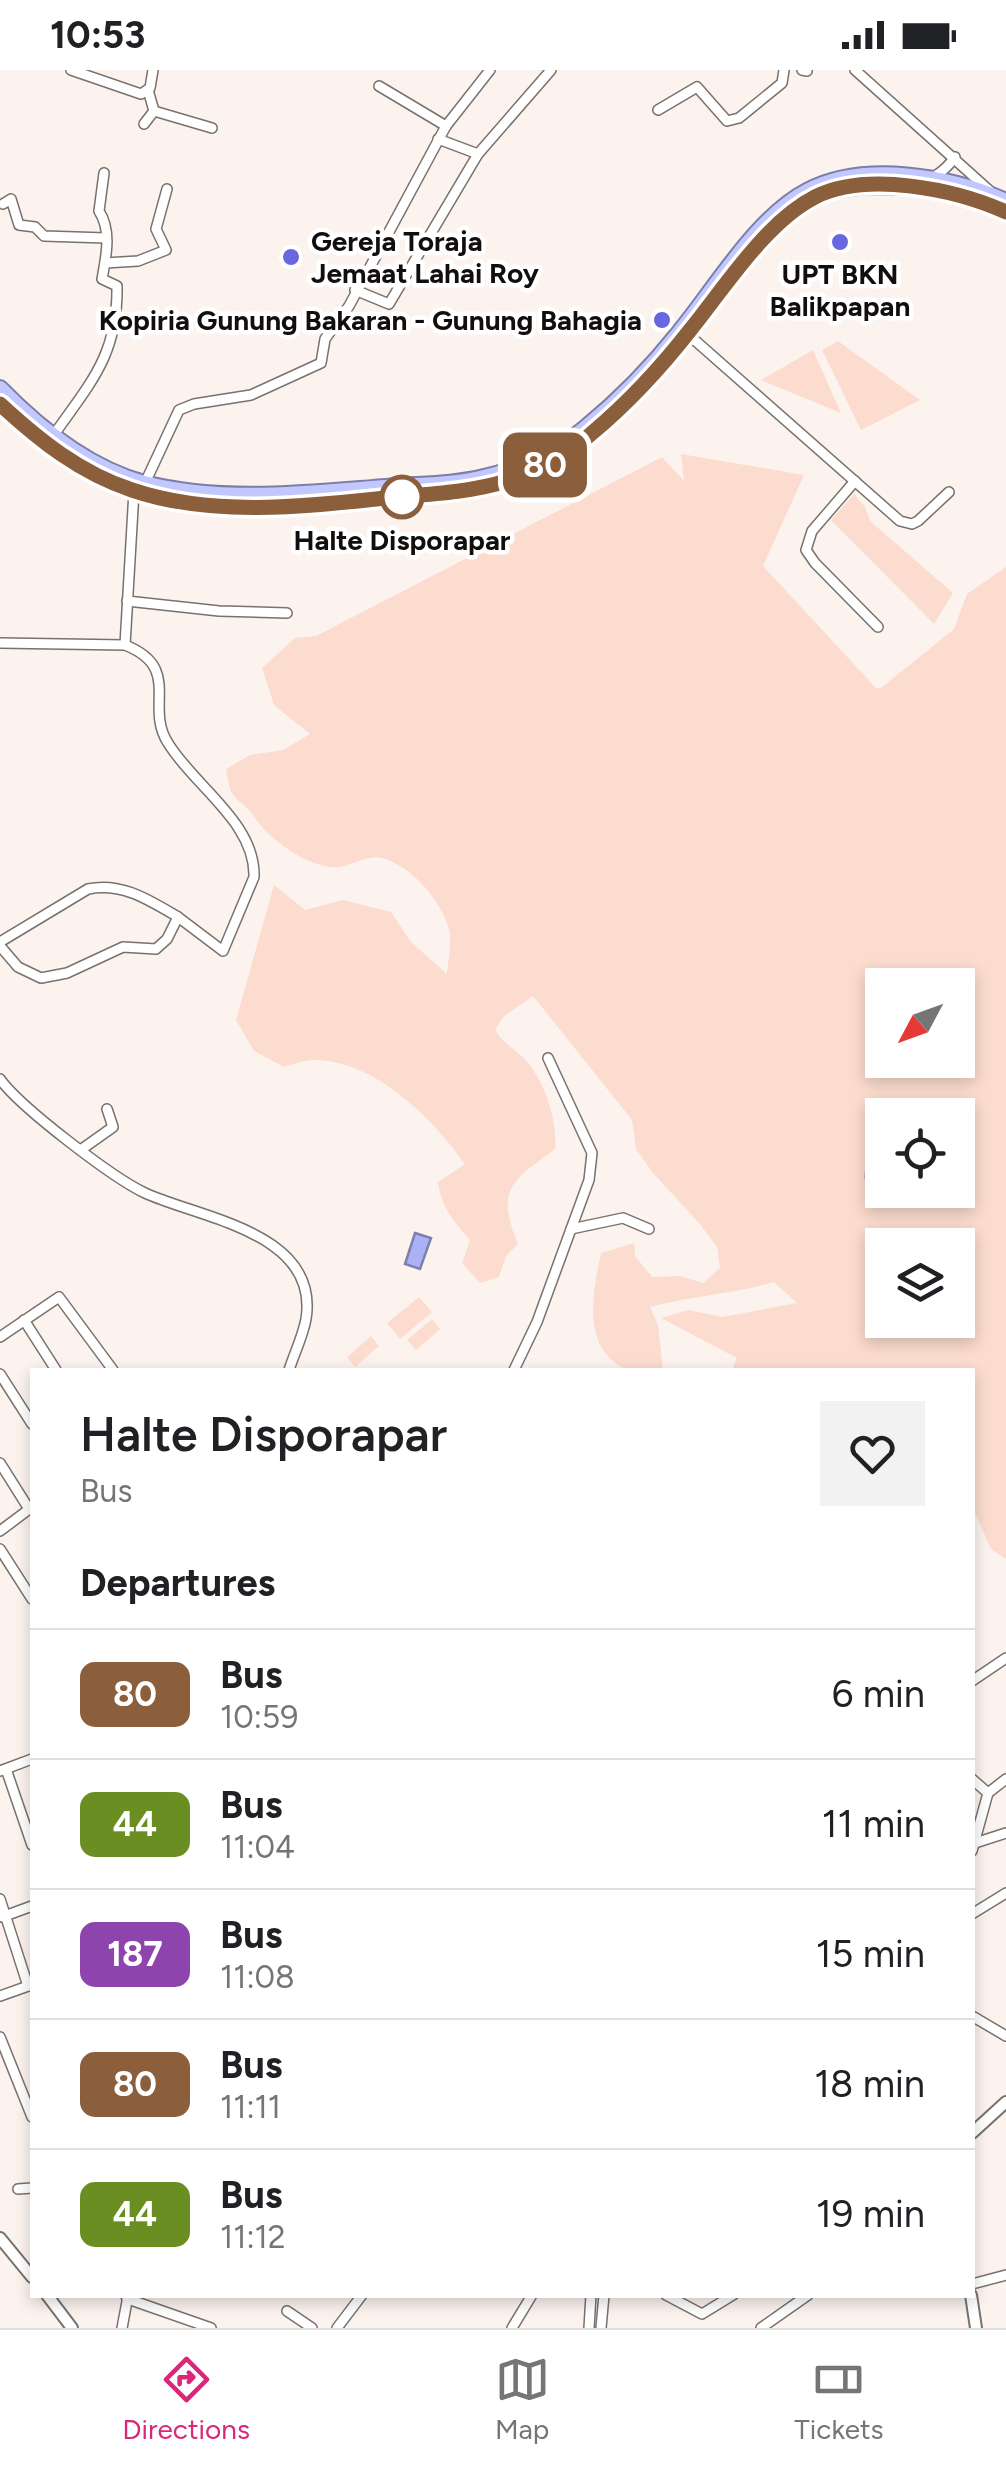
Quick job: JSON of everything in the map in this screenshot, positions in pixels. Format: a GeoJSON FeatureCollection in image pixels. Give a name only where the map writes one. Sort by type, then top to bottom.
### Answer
{"type":"FeatureCollection","features":[{"type":"Feature","properties":{"kind":"highway"},"geometry":{"type":"LineString","coordinates":[[0,404],[48,446],[95,476],[192,503],[264,507],[452,492],[506,481],[553,461],[591,435],[684,332],[754,238],[802,194],[827,183],[861,176],[926,184],[1003,204]]}},
{"type":"Feature","properties":{"kind":"highway"},"geometry":{"type":"LineString","coordinates":[[0,388],[53,436],[139,487]]}},
{"type":"Feature","properties":{"kind":"street"},"geometry":{"type":"LineString","coordinates":[[70,70],[134,94],[148,90]]}},
{"type":"Feature","properties":{"kind":"street"},"geometry":{"type":"LineString","coordinates":[[153,70],[148,90],[154,111]]}},
{"type":"Feature","properties":{"kind":"street"},"geometry":{"type":"LineString","coordinates":[[126,645],[139,487],[179,410],[251,395],[322,363],[324,339],[349,306],[446,126],[490,70]]}},
{"type":"Feature","properties":{"kind":"street"},"geometry":{"type":"LineString","coordinates":[[355,290],[389,304],[478,154],[551,70]]}},
{"type":"Feature","properties":{"kind":"street"},"geometry":{"type":"LineString","coordinates":[[658,110],[696,87],[727,121],[739,118],[782,83],[784,70]]}},
{"type":"Feature","properties":{"kind":"street"},"geometry":{"type":"LineString","coordinates":[[855,70],[1003,204]]}},
{"type":"Feature","properties":{"kind":"street"},"geometry":{"type":"LineString","coordinates":[[379,86],[446,126]]}},
{"type":"Feature","properties":{"kind":"street"},"geometry":{"type":"LineString","coordinates":[[144,124],[154,111]]}},
{"type":"Feature","properties":{"kind":"street"},"geometry":{"type":"LineString","coordinates":[[154,111],[212,128]]}},
{"type":"Feature","properties":{"kind":"street"},"geometry":{"type":"LineString","coordinates":[[438,140],[478,154]]}},
{"type":"Feature","properties":{"kind":"street"},"geometry":{"type":"LineString","coordinates":[[926,184],[943,174],[954,157]]}},
{"type":"Feature","properties":{"kind":"street"},"geometry":{"type":"LineString","coordinates":[[53,436],[104,366],[118,318],[117,286],[102,279],[106,222],[98,211],[104,174]]}},
{"type":"Feature","properties":{"kind":"street"},"geometry":{"type":"LineString","coordinates":[[105,263],[138,261],[166,250],[156,229],[168,189]]}},
{"type":"Feature","properties":{"kind":"street"},"geometry":{"type":"LineString","coordinates":[[3,204],[11,200],[19,225],[35,227],[44,236],[106,238]]}},
{"type":"Feature","properties":{"kind":"street"},"geometry":{"type":"LineString","coordinates":[[684,332],[896,518],[906,523],[918,520],[949,492]]}},
{"type":"Feature","properties":{"kind":"street"},"geometry":{"type":"LineString","coordinates":[[855,481],[812,531],[806,550],[878,627]]}},
{"type":"Feature","properties":{"kind":"street"},"geometry":{"type":"LineString","coordinates":[[127,601],[218,611],[287,613]]}},
{"type":"Feature","properties":{"kind":"street"},"geometry":{"type":"LineString","coordinates":[[0,643],[126,645],[141,651],[158,673],[167,743],[245,837],[252,851],[254,877],[223,951],[178,917],[121,888],[100,887],[88,889],[0,944],[26,973],[40,978],[57,977],[123,947],[156,949],[167,939],[178,917]]}},
{"type":"Feature","properties":{"kind":"street"},"geometry":{"type":"LineString","coordinates":[[515,1368],[537,1322],[590,1180],[592,1152],[548,1058]]}},
{"type":"Feature","properties":{"kind":"street"},"geometry":{"type":"LineString","coordinates":[[0,1079],[82,1150],[144,1192],[238,1224],[292,1261],[304,1290],[306,1318],[289,1368]]}},
{"type":"Feature","properties":{"kind":"street"},"geometry":{"type":"LineString","coordinates":[[82,1150],[113,1127],[107,1109]]}},
{"type":"Feature","properties":{"kind":"street"},"geometry":{"type":"LineString","coordinates":[[571,1229],[623,1218],[649,1229]]}},
{"type":"Feature","properties":{"kind":"street"},"geometry":{"type":"LineString","coordinates":[[0,1337],[60,1297],[111,1368]]}},
{"type":"Feature","properties":{"kind":"street"},"geometry":{"type":"LineString","coordinates":[[24,1320],[55,1368]]}},
{"type":"Feature","properties":{"kind":"street"},"geometry":{"type":"LineString","coordinates":[[0,1374],[30,1421]]}},
{"type":"Feature","properties":{"kind":"street"},"geometry":{"type":"LineString","coordinates":[[0,1463],[30,1507]]}},
{"type":"Feature","properties":{"kind":"street"},"geometry":{"type":"LineString","coordinates":[[0,1530],[30,1509]]}},
{"type":"Feature","properties":{"kind":"street"},"geometry":{"type":"LineString","coordinates":[[0,1549],[30,1596]]}},
{"type":"Feature","properties":{"kind":"street"},"geometry":{"type":"LineString","coordinates":[[975,1679],[1006,1658]]}},
{"type":"Feature","properties":{"kind":"street"},"geometry":{"type":"LineString","coordinates":[[30,1761],[3,1770],[30,1840]]}},
{"type":"Feature","properties":{"kind":"street"},"geometry":{"type":"LineString","coordinates":[[975,1843],[988,1792],[1006,1778]]}},
{"type":"Feature","properties":{"kind":"street"},"geometry":{"type":"LineString","coordinates":[[975,1781],[988,1792]]}},
{"type":"Feature","properties":{"kind":"street"},"geometry":{"type":"LineString","coordinates":[[975,1847],[1006,1833]]}},
{"type":"Feature","properties":{"kind":"street"},"geometry":{"type":"LineString","coordinates":[[975,1912],[1006,1893]]}},
{"type":"Feature","properties":{"kind":"street"},"geometry":{"type":"LineString","coordinates":[[0,1899],[30,1986],[0,1996]]}},
{"type":"Feature","properties":{"kind":"street"},"geometry":{"type":"LineString","coordinates":[[3,1916],[30,1907]]}},
{"type":"Feature","properties":{"kind":"street"},"geometry":{"type":"LineString","coordinates":[[975,2018],[1006,2036]]}},
{"type":"Feature","properties":{"kind":"street"},"geometry":{"type":"LineString","coordinates":[[0,2037],[30,2112]]}},
{"type":"Feature","properties":{"kind":"street"},"geometry":{"type":"LineString","coordinates":[[975,2130],[1006,2102]]}},
{"type":"Feature","properties":{"kind":"street"},"geometry":{"type":"LineString","coordinates":[[18,2188],[30,2188]]}},
{"type":"Feature","properties":{"kind":"street"},"geometry":{"type":"LineString","coordinates":[[0,2238],[30,2275]]}},
{"type":"Feature","properties":{"kind":"street"},"geometry":{"type":"LineString","coordinates":[[975,2283],[1006,2275]]}},
{"type":"Feature","properties":{"kind":"street"},"geometry":{"type":"LineString","coordinates":[[49,2298],[72,2328]]}},
{"type":"Feature","properties":{"kind":"street"},"geometry":{"type":"LineString","coordinates":[[122,2328],[127,2298]]}},
{"type":"Feature","properties":{"kind":"street"},"geometry":{"type":"LineString","coordinates":[[132,2298],[211,2328]]}},
{"type":"Feature","properties":{"kind":"street"},"geometry":{"type":"LineString","coordinates":[[337,2328],[360,2298]]}},
{"type":"Feature","properties":{"kind":"street"},"geometry":{"type":"LineString","coordinates":[[512,2328],[530,2298]]}},
{"type":"Feature","properties":{"kind":"street"},"geometry":{"type":"LineString","coordinates":[[588,2328],[591,2298]]}},
{"type":"Feature","properties":{"kind":"street"},"geometry":{"type":"LineString","coordinates":[[600,2328],[604,2298]]}},
{"type":"Feature","properties":{"kind":"street"},"geometry":{"type":"LineString","coordinates":[[672,2298],[702,2314],[727,2298]]}},
{"type":"Feature","properties":{"kind":"street"},"geometry":{"type":"LineString","coordinates":[[761,2328],[804,2298]]}},
{"type":"Feature","properties":{"kind":"street"},"geometry":{"type":"LineString","coordinates":[[971,2298],[976,2328]]}},
{"type":"Feature","properties":{"kind":"street"},"geometry":{"type":"LineString","coordinates":[[287,2312],[312,2328]]}},
{"type":"Feature","properties":{"kind":"shaded area"},"geometry":{"type":"Polygon","coordinates":[[[838,341],[920,400],[861,430],[822,350],[838,341]]]}},
{"type":"Feature","properties":{"kind":"shaded area"},"geometry":{"type":"Polygon","coordinates":[[[813,350],[841,413],[761,380],[813,350]]]}},
{"type":"Feature","properties":{"kind":"shaded area"},"geometry":{"type":"Polygon","coordinates":[[[681,454],[804,475],[763,566],[876,688],[881,688],[954,629],[967,594],[1006,567],[1006,1559],[991,1549],[975,1513],[975,1368],[733,1368],[737,1358],[661,1318],[688,1310],[722,1317],[797,1303],[774,1282],[650,1307],[658,1325],[663,1368],[624,1368],[610,1359],[601,1347],[593,1317],[601,1253],[634,1243],[635,1256],[652,1277],[680,1276],[703,1283],[720,1268],[717,1247],[653,1173],[636,1149],[632,1120],[533,996],[503,1017],[495,1030],[529,1064],[541,1083],[553,1117],[555,1149],[512,1188],[508,1210],[518,1244],[506,1256],[499,1277],[480,1283],[462,1263],[470,1240],[445,1207],[438,1182],[465,1164],[419,1111],[359,1070],[314,1060],[284,1067],[254,1051],[236,1020],[274,885],[305,910],[343,900],[391,912],[411,942],[447,974],[450,945],[445,918],[424,886],[404,869],[377,857],[339,867],[304,859],[271,836],[233,795],[226,769],[250,755],[283,750],[310,734],[274,705],[262,668],[295,638],[316,636],[662,457],[684,481],[681,454]]]}},
{"type":"Feature","properties":{"kind":"shaded area"},"geometry":{"type":"Polygon","coordinates":[[[854,494],[870,521],[953,593],[934,624],[831,520],[854,494]]]}},
{"type":"Feature","properties":{"kind":"shaded area"},"geometry":{"type":"Polygon","coordinates":[[[419,1297],[432,1312],[400,1339],[387,1323],[419,1297]]]}},
{"type":"Feature","properties":{"kind":"shaded area"},"geometry":{"type":"Polygon","coordinates":[[[432,1319],[440,1329],[416,1350],[407,1340],[432,1319]]]}},
{"type":"Feature","properties":{"kind":"shaded area"},"geometry":{"type":"Polygon","coordinates":[[[371,1336],[379,1346],[355,1367],[347,1357],[371,1336]]]}},
{"type":"Feature","properties":{"kind":"water"},"geometry":{"type":"Polygon","coordinates":[[[415,1233],[431,1238],[420,1269],[405,1264],[415,1233]]]}},
{"type":"Feature","properties":{"kind":"bus line","name":"80"},"geometry":{"type":"LineString","coordinates":[[0,404],[48,446],[95,476],[134,491],[192,503],[264,507],[326,504],[474,489],[527,473],[566,454],[591,435],[677,346],[788,214],[820,194],[866,186],[910,187],[955,194],[1006,212]]}},
{"type":"Feature","properties":{"kind":"place","name":"UPT BKN Balikpapan"},"geometry":{"type":"Point","coordinates":[840,242]}},
{"type":"Feature","properties":{"kind":"place","name":"Gereja Toraja Jemaat Lahai Roy"},"geometry":{"type":"Point","coordinates":[291,257]}},
{"type":"Feature","properties":{"kind":"place","name":"Kopiria Gunung Bakaran - Gunung Bahagia"},"geometry":{"type":"Point","coordinates":[662,320]}},
{"type":"Feature","properties":{"kind":"place","name":"Halte Disporapar"},"geometry":{"type":"Point","coordinates":[402,497]}}]}
